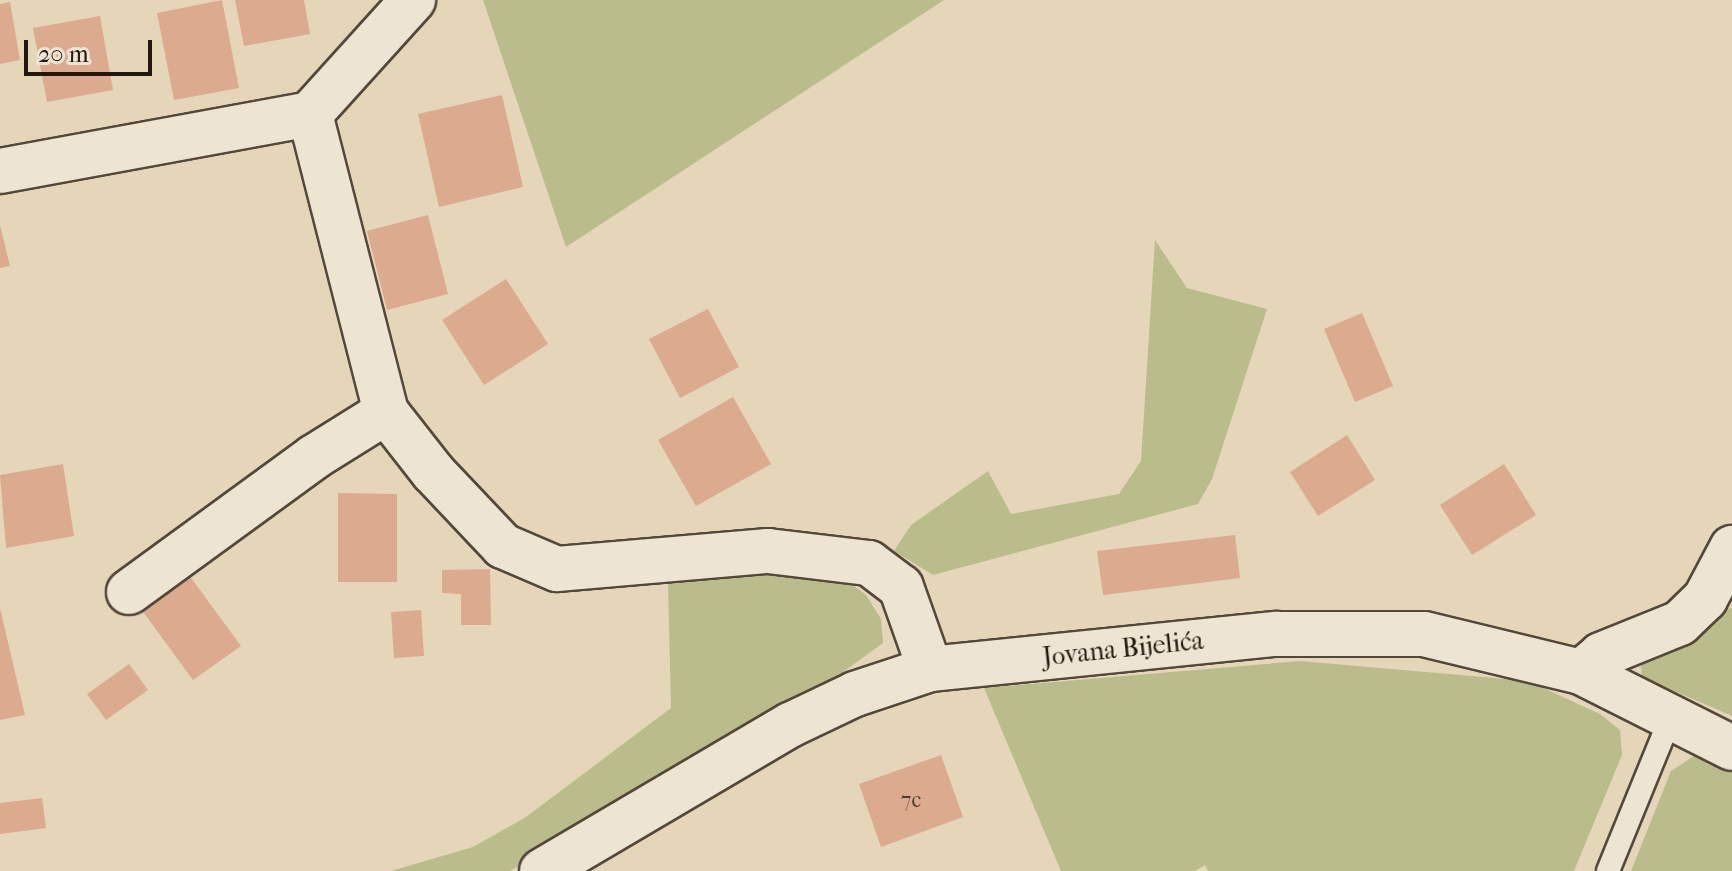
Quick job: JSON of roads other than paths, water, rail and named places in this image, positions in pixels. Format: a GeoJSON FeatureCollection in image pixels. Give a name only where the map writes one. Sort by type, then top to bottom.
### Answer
{"type":"FeatureCollection","features":[{"type":"Feature","properties":{"kind":"street"},"geometry":{"type":"LineString","coordinates":[[0,171],[310,114],[413,0]]}},
{"type":"Feature","properties":{"kind":"street"},"geometry":{"type":"LineString","coordinates":[[310,114],[386,412],[433,472],[503,546],[536,562],[578,568],[768,551],[869,563],[901,587],[930,669]]}},
{"type":"Feature","properties":{"kind":"street"},"geometry":{"type":"LineString","coordinates":[[129,592],[314,457],[386,412]]}},
{"type":"Feature","properties":{"kind":"street"},"geometry":{"type":"LineString","coordinates":[[1581,672],[1601,655],[1680,623],[1705,599],[1732,548]]}},
{"type":"Feature","properties":{"kind":"street","name":"Jovana Bijelića"},"geometry":{"type":"LineString","coordinates":[[542,871],[790,725],[855,694],[930,669],[1261,635],[1354,631],[1424,634],[1581,672],[1732,748]]}},
{"type":"Feature","properties":{"kind":"lane"},"geometry":{"type":"LineString","coordinates":[[1608,871],[1670,719]]}}]}
